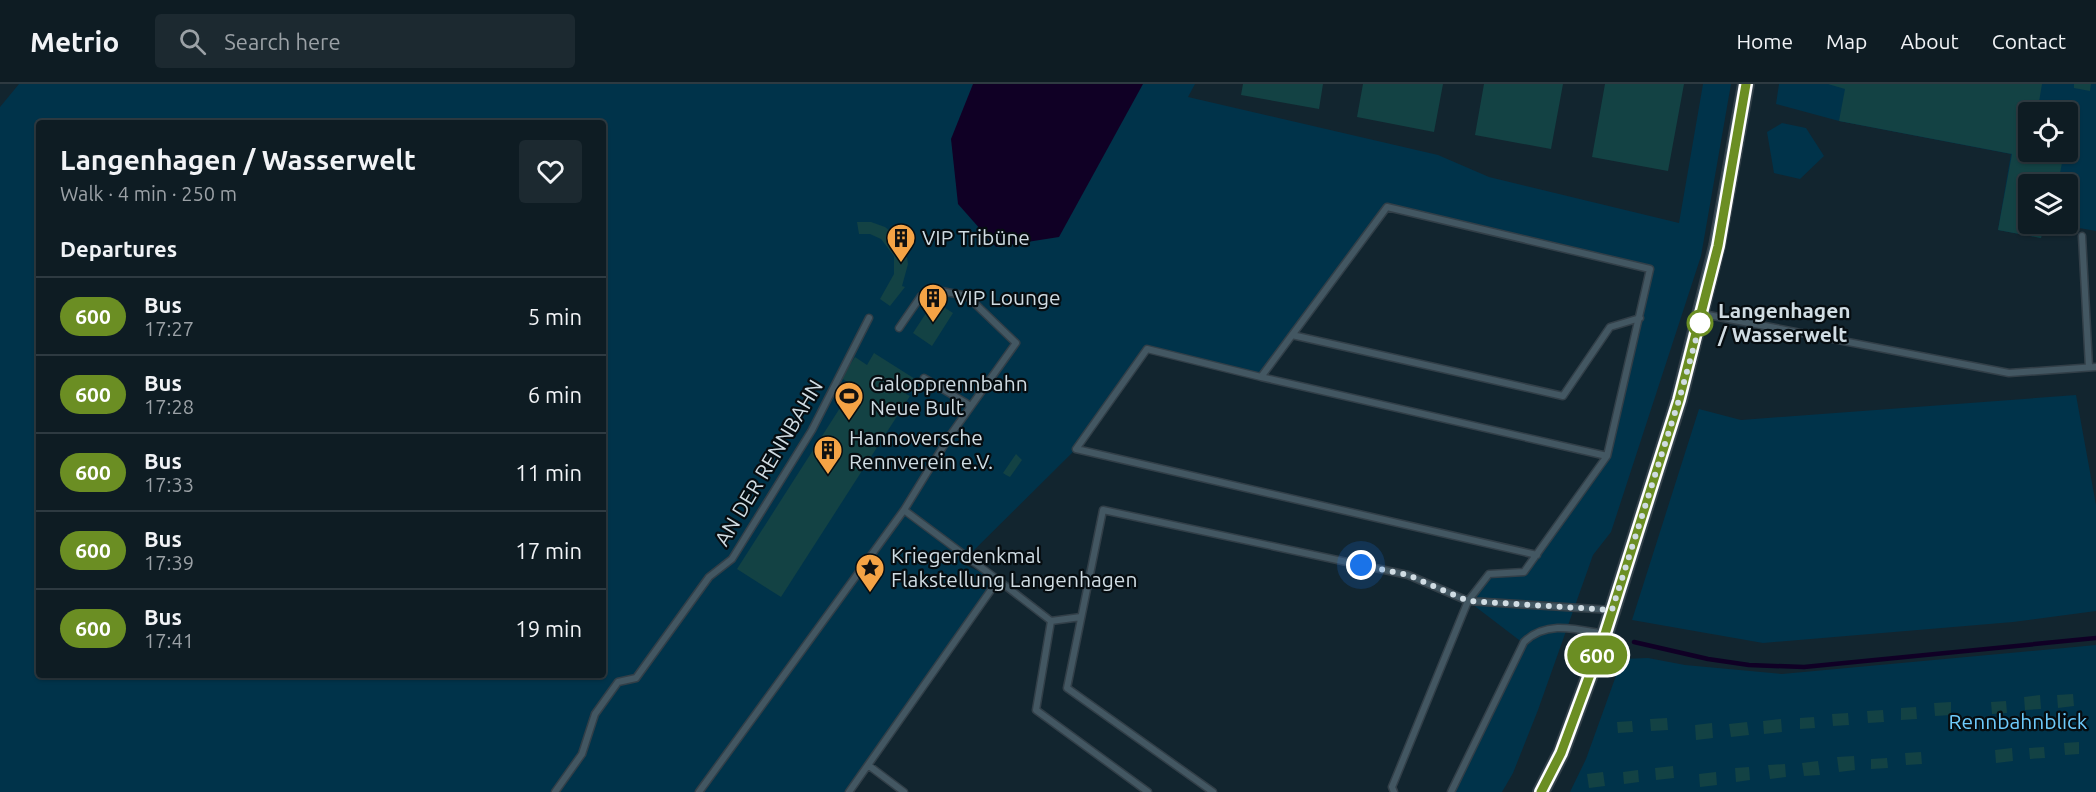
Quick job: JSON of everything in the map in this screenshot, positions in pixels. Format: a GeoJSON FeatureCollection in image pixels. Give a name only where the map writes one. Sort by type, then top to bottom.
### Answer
{"type":"FeatureCollection","features":[{"type":"Feature","properties":{"kind":"street"},"geometry":{"type":"LineString","coordinates":[[1541,792],[1561,753],[1605,634],[1679,400],[1703,314],[1746,84]]}},
{"type":"Feature","properties":{"kind":"lane"},"geometry":{"type":"LineString","coordinates":[[1261,376],[1387,207],[1650,269],[1606,456],[1524,572],[1489,574],[1468,601],[1392,787],[1394,792]]}},
{"type":"Feature","properties":{"kind":"lane"},"geometry":{"type":"LineString","coordinates":[[1703,314],[2009,373],[2092,367],[2082,236]]}},
{"type":"Feature","properties":{"kind":"lane"},"geometry":{"type":"LineString","coordinates":[[699,792],[904,510],[971,406],[1016,343],[967,296],[941,291],[921,296],[899,328]]}},
{"type":"Feature","properties":{"kind":"lane","name":"AN DER RENNBAHN"},"geometry":{"type":"LineString","coordinates":[[555,792],[582,754],[595,714],[618,682],[636,678],[709,577],[732,559],[812,430],[869,318]]}},
{"type":"Feature","properties":{"kind":"lane"},"geometry":{"type":"LineString","coordinates":[[1292,335],[1563,396],[1610,327],[1640,318]]}},
{"type":"Feature","properties":{"kind":"lane"},"geometry":{"type":"LineString","coordinates":[[1537,555],[1076,449],[1147,349],[1606,456]]}},
{"type":"Feature","properties":{"kind":"lane"},"geometry":{"type":"LineString","coordinates":[[924,378],[971,406]]}},
{"type":"Feature","properties":{"kind":"lane"},"geometry":{"type":"LineString","coordinates":[[904,510],[1051,621],[1081,617]]}},
{"type":"Feature","properties":{"kind":"lane"},"geometry":{"type":"LineString","coordinates":[[1213,792],[1066,688],[1103,510],[1408,575],[1468,601],[1612,610]]}},
{"type":"Feature","properties":{"kind":"lane"},"geometry":{"type":"LineString","coordinates":[[849,792],[998,580]]}},
{"type":"Feature","properties":{"kind":"lane"},"geometry":{"type":"LineString","coordinates":[[1051,621],[1036,710],[1148,792]]}},
{"type":"Feature","properties":{"kind":"lane"},"geometry":{"type":"LineString","coordinates":[[1451,792],[1512,663],[1528,638],[1533,634],[1558,628],[1605,634]]}},
{"type":"Feature","properties":{"kind":"lane"},"geometry":{"type":"LineString","coordinates":[[868,765],[904,792]]}},
{"type":"Feature","properties":{"kind":"green space","name":"Galopprennbahn Neue Bult"},"geometry":{"type":"Polygon","coordinates":[[[19,84],[1195,84],[1188,97],[1438,155],[1489,177],[1679,223],[1703,84],[1731,84],[1701,256],[1611,532],[1593,555],[1538,710],[1513,773],[1502,792],[1451,792],[1523,643],[1468,601],[1489,574],[1524,572],[1607,456],[1650,269],[1387,207],[1261,377],[1147,349],[1076,449],[961,563],[998,580],[849,792],[0,792],[0,107],[19,84]]]}},
{"type":"Feature","properties":{"kind":"green space"},"geometry":{"type":"Polygon","coordinates":[[[1779,84],[2096,84],[2096,231],[2078,228],[2078,174],[2018,174],[2018,234],[1998,230],[2011,154],[1839,121],[1776,104],[1779,84]]]}},
{"type":"Feature","properties":{"kind":"green space"},"geometry":{"type":"Polygon","coordinates":[[[1782,123],[1806,128],[1824,156],[1800,179],[1774,173],[1767,132],[1782,123]]]}},
{"type":"Feature","properties":{"kind":"green space"},"geometry":{"type":"Polygon","coordinates":[[[2020,234],[2042,234],[2041,238],[2020,234]]]}},
{"type":"Feature","properties":{"kind":"green space"},"geometry":{"type":"Polygon","coordinates":[[[2076,395],[2096,505],[2096,611],[2013,622],[1763,643],[1632,620],[1699,409],[1741,420],[2076,395]]]}},
{"type":"Feature","properties":{"kind":"green space","name":"Rennbahnblick"},"geometry":{"type":"Polygon","coordinates":[[[2096,645],[2096,792],[1570,792],[1586,759],[1622,659],[1648,658],[1685,665],[1782,674],[2096,645]]]}},
{"type":"Feature","properties":{"kind":"shaded area"},"geometry":{"type":"Polygon","coordinates":[[[973,84],[1143,84],[1059,237],[996,247],[958,204],[951,139],[973,84]]]}},
{"type":"Feature","properties":{"kind":"building"},"geometry":{"type":"Polygon","coordinates":[[[1243,84],[1323,84],[1319,109],[1241,95],[1243,84]]]}},
{"type":"Feature","properties":{"kind":"building"},"geometry":{"type":"Polygon","coordinates":[[[1363,84],[1443,84],[1434,132],[1357,117],[1363,84]]]}},
{"type":"Feature","properties":{"kind":"building"},"geometry":{"type":"Polygon","coordinates":[[[1484,84],[1563,84],[1551,149],[1475,135],[1484,84]]]}},
{"type":"Feature","properties":{"kind":"building"},"geometry":{"type":"Polygon","coordinates":[[[1605,84],[1684,84],[1668,171],[1592,157],[1605,84]]]}},
{"type":"Feature","properties":{"kind":"building"},"geometry":{"type":"Polygon","coordinates":[[[1828,84],[2042,84],[2039,102],[2018,102],[2018,162],[2062,162],[2060,174],[2018,174],[2018,234],[1998,230],[2012,154],[1839,121],[1845,89],[1828,84]]]}},
{"type":"Feature","properties":{"kind":"building"},"geometry":{"type":"Polygon","coordinates":[[[2074,84],[2091,84],[2090,91],[2074,88],[2074,84]]]}},
{"type":"Feature","properties":{"kind":"building","name":"VIP Tribüne"},"geometry":{"type":"Polygon","coordinates":[[[857,222],[871,222],[885,227],[896,236],[904,249],[901,250],[904,258],[907,257],[908,264],[902,286],[905,287],[890,306],[880,299],[894,274],[894,256],[881,239],[870,234],[859,234],[857,222]]]}},
{"type":"Feature","properties":{"kind":"building"},"geometry":{"type":"Polygon","coordinates":[[[2020,234],[2042,234],[2041,238],[2020,234]]]}},
{"type":"Feature","properties":{"kind":"building","name":"VIP Lounge"},"geometry":{"type":"Polygon","coordinates":[[[934,301],[953,313],[932,346],[913,333],[934,301]]]}},
{"type":"Feature","properties":{"kind":"building","name":"Hannoversche Rennverein e.V."},"geometry":{"type":"Polygon","coordinates":[[[874,353],[915,379],[906,394],[910,396],[781,597],[737,569],[854,386],[841,378],[855,357],[867,365],[874,353]]]}},
{"type":"Feature","properties":{"kind":"building"},"geometry":{"type":"Polygon","coordinates":[[[1016,454],[1022,460],[1010,477],[1003,473],[1016,454]]]}},
{"type":"Feature","properties":{"kind":"building"},"geometry":{"type":"Polygon","coordinates":[[[2073,694],[2074,706],[2058,708],[2057,695],[2073,694]]]}},
{"type":"Feature","properties":{"kind":"building"},"geometry":{"type":"Polygon","coordinates":[[[2040,695],[2041,709],[2025,710],[2024,697],[2040,695]]]}},
{"type":"Feature","properties":{"kind":"building"},"geometry":{"type":"Polygon","coordinates":[[[2006,701],[2007,713],[1992,714],[1991,702],[2006,701]]]}},
{"type":"Feature","properties":{"kind":"building"},"geometry":{"type":"Polygon","coordinates":[[[1951,702],[1951,715],[1935,716],[1934,703],[1951,702]]]}},
{"type":"Feature","properties":{"kind":"building"},"geometry":{"type":"Polygon","coordinates":[[[1916,707],[1917,719],[1901,720],[1901,708],[1916,707]]]}},
{"type":"Feature","properties":{"kind":"building"},"geometry":{"type":"Polygon","coordinates":[[[1883,710],[1884,722],[1868,723],[1867,711],[1883,710]]]}},
{"type":"Feature","properties":{"kind":"building"},"geometry":{"type":"Polygon","coordinates":[[[1848,713],[1849,725],[1833,726],[1832,714],[1848,713]]]}},
{"type":"Feature","properties":{"kind":"building"},"geometry":{"type":"Polygon","coordinates":[[[1814,717],[1815,728],[1800,729],[1800,718],[1814,717]]]}},
{"type":"Feature","properties":{"kind":"building"},"geometry":{"type":"Polygon","coordinates":[[[1667,718],[1668,730],[1651,731],[1650,719],[1667,718]]]}},
{"type":"Feature","properties":{"kind":"building"},"geometry":{"type":"Polygon","coordinates":[[[1781,719],[1782,732],[1764,734],[1763,721],[1781,719]]]}},
{"type":"Feature","properties":{"kind":"building"},"geometry":{"type":"Polygon","coordinates":[[[1632,721],[1633,732],[1618,733],[1617,722],[1632,721]]]}},
{"type":"Feature","properties":{"kind":"building"},"geometry":{"type":"Polygon","coordinates":[[[1747,722],[1749,735],[1731,737],[1729,724],[1747,722]]]}},
{"type":"Feature","properties":{"kind":"building"},"geometry":{"type":"Polygon","coordinates":[[[1712,723],[1713,738],[1696,740],[1695,725],[1712,723]]]}},
{"type":"Feature","properties":{"kind":"building"},"geometry":{"type":"Polygon","coordinates":[[[2079,742],[2079,754],[2065,755],[2064,743],[2079,742]]]}},
{"type":"Feature","properties":{"kind":"building"},"geometry":{"type":"Polygon","coordinates":[[[2044,747],[2045,758],[2030,759],[2029,748],[2044,747]]]}},
{"type":"Feature","properties":{"kind":"building"},"geometry":{"type":"Polygon","coordinates":[[[2012,748],[2013,761],[1996,763],[1995,750],[2012,748]]]}},
{"type":"Feature","properties":{"kind":"building"},"geometry":{"type":"Polygon","coordinates":[[[1921,752],[1922,764],[1906,765],[1905,753],[1921,752]]]}},
{"type":"Feature","properties":{"kind":"building"},"geometry":{"type":"Polygon","coordinates":[[[1854,756],[1855,770],[1839,772],[1837,757],[1854,756]]]}},
{"type":"Feature","properties":{"kind":"building"},"geometry":{"type":"Polygon","coordinates":[[[1887,758],[1888,768],[1871,769],[1871,759],[1887,758]]]}},
{"type":"Feature","properties":{"kind":"building"},"geometry":{"type":"Polygon","coordinates":[[[1818,761],[1820,775],[1804,776],[1802,763],[1818,761]]]}},
{"type":"Feature","properties":{"kind":"building"},"geometry":{"type":"Polygon","coordinates":[[[1785,764],[1786,777],[1770,779],[1768,765],[1785,764]]]}},
{"type":"Feature","properties":{"kind":"building"},"geometry":{"type":"Polygon","coordinates":[[[1673,766],[1674,778],[1656,780],[1655,768],[1673,766]]]}},
{"type":"Feature","properties":{"kind":"building"},"geometry":{"type":"Polygon","coordinates":[[[1749,767],[1750,780],[1736,782],[1735,768],[1749,767]]]}},
{"type":"Feature","properties":{"kind":"building"},"geometry":{"type":"Polygon","coordinates":[[[1638,770],[1639,782],[1624,784],[1623,772],[1638,770]]]}},
{"type":"Feature","properties":{"kind":"building"},"geometry":{"type":"Polygon","coordinates":[[[1603,772],[1605,786],[1589,788],[1587,774],[1603,772]]]}},
{"type":"Feature","properties":{"kind":"building"},"geometry":{"type":"Polygon","coordinates":[[[1716,772],[1717,785],[1700,787],[1699,774],[1716,772]]]}},
{"type":"Feature","properties":{"kind":"waterway"},"geometry":{"type":"LineString","coordinates":[[1634,642],[1708,659],[1749,665],[1804,667],[2096,638]]}},
{"type":"Feature","properties":{"kind":"bus line","name":"600"},"geometry":{"type":"LineString","coordinates":[[1541,792],[1561,753],[1605,634],[1679,400],[1703,314],[1718,246],[1746,84]]}},
{"type":"Feature","properties":{"kind":"place","name":"VIP Tribüne"},"geometry":{"type":"Point","coordinates":[901,264]}},
{"type":"Feature","properties":{"kind":"place","name":"Langenhagen / Wasserwelt"},"geometry":{"type":"Point","coordinates":[1700,323]}},
{"type":"Feature","properties":{"kind":"place","name":"VIP Lounge"},"geometry":{"type":"Point","coordinates":[933,324]}},
{"type":"Feature","properties":{"kind":"place","name":"Galopprennbahn Neue Bult"},"geometry":{"type":"Point","coordinates":[849,422]}},
{"type":"Feature","properties":{"kind":"place","name":"Hannoversche Rennverein e.V."},"geometry":{"type":"Point","coordinates":[828,476]}},
{"type":"Feature","properties":{"kind":"place","name":"Kriegerdenkmal Flakstellung Langenhagen"},"geometry":{"type":"Point","coordinates":[870,594]}},
{"type":"Feature","properties":{"kind":"route"},"geometry":{"type":"LineString","coordinates":[[1361,565],[1408,575],[1468,601],[1612,610],[1679,400],[1703,314],[1700,323]]}}]}
